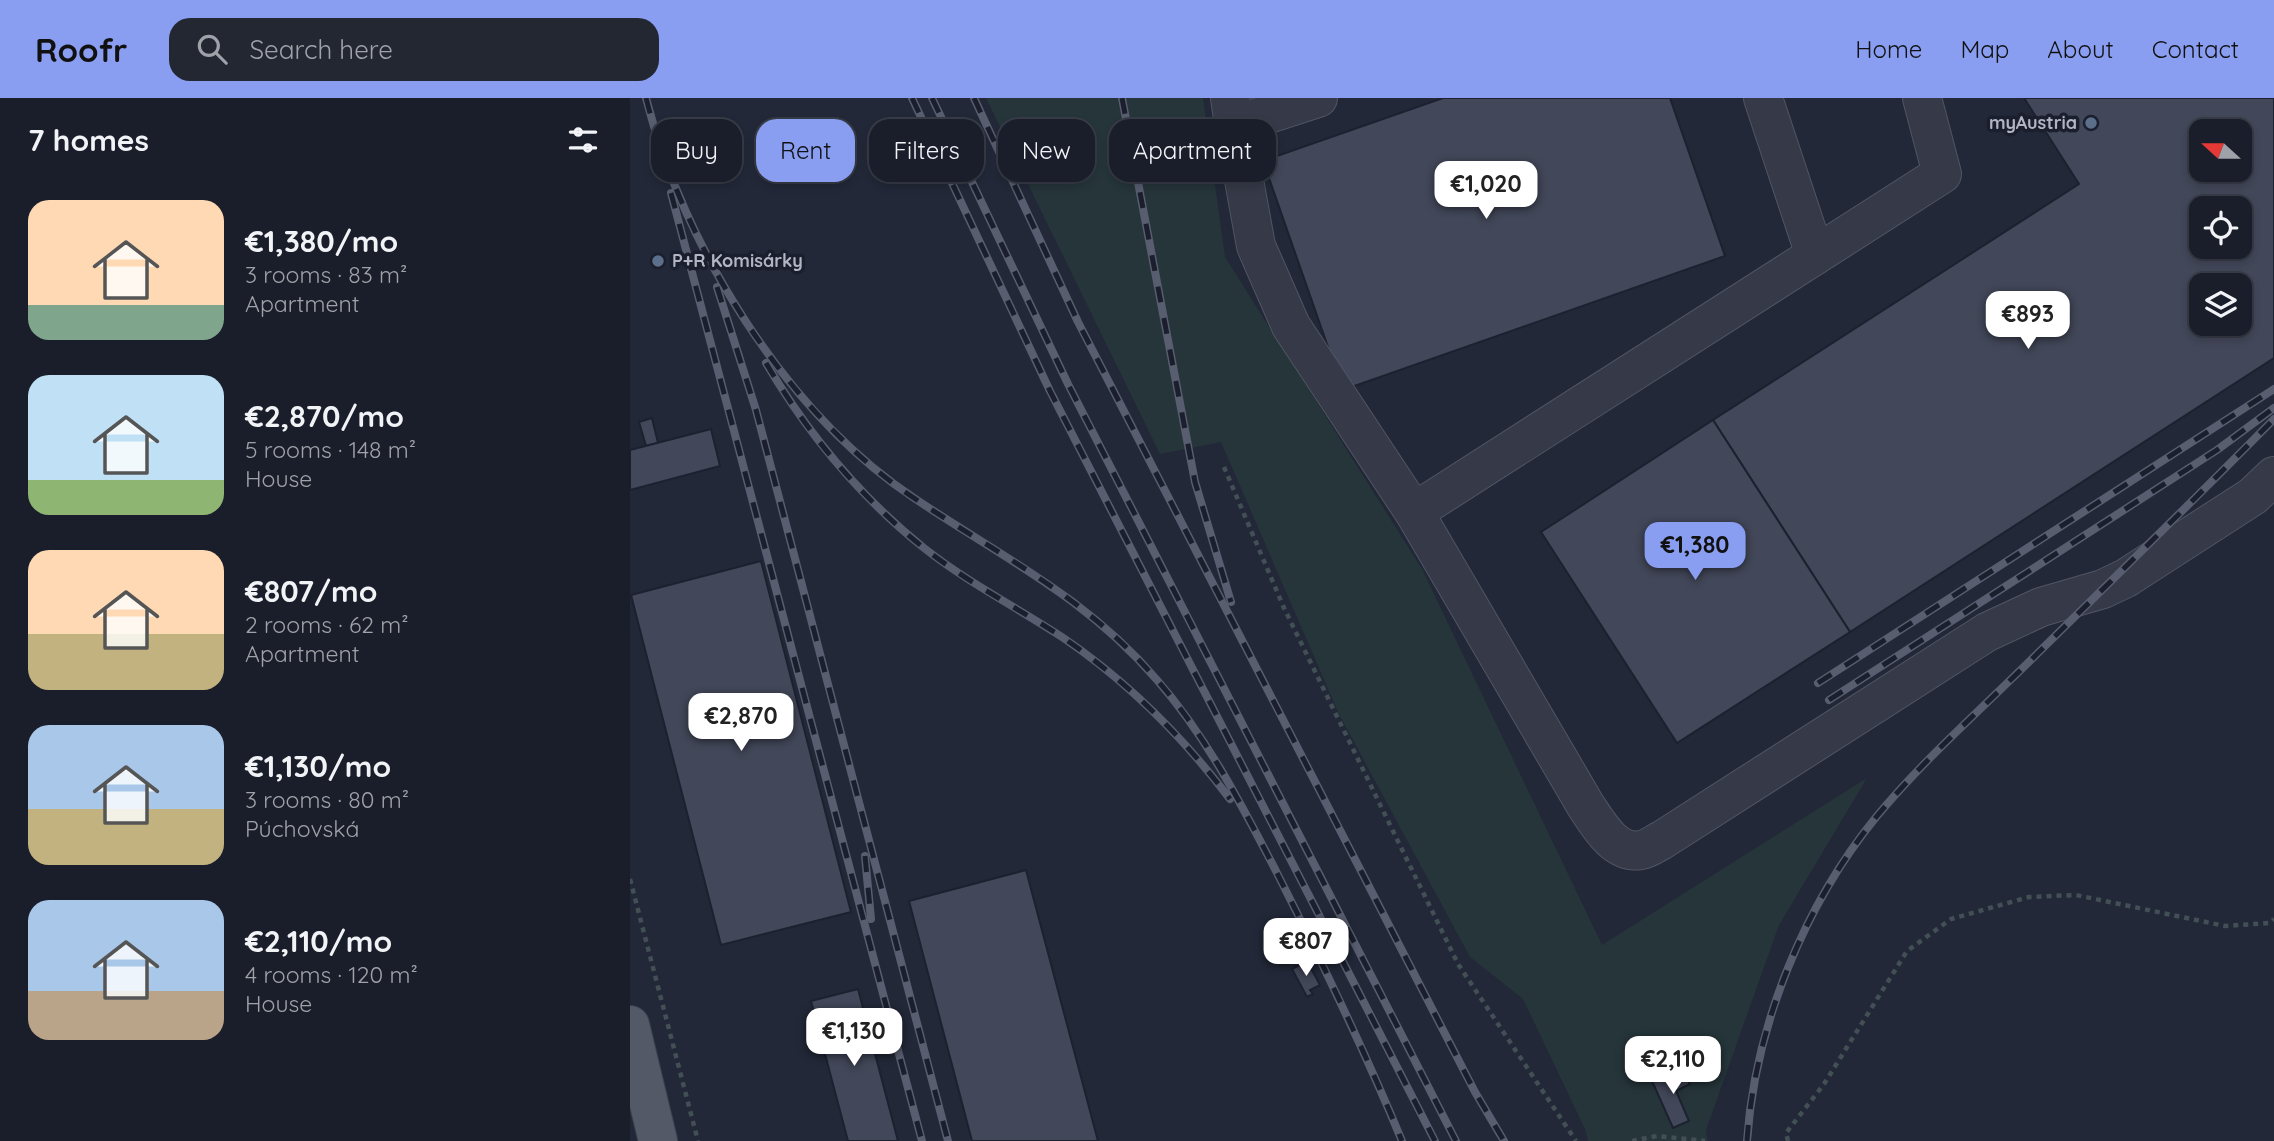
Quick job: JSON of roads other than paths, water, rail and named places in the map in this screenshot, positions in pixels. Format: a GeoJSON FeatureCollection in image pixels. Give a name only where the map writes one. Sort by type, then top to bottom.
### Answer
{"type":"FeatureCollection","features":[{"type":"Feature","properties":{"kind":"main road"},"geometry":{"type":"LineString","coordinates":[[630,1024],[658,1141]]}},
{"type":"Feature","properties":{"kind":"lane"},"geometry":{"type":"LineString","coordinates":[[1318,98],[1232,112],[1256,246],[1292,326],[1414,512],[1586,806],[1612,841],[1619,846],[1640,851],[1662,841],[1996,628],[2041,607],[2103,589],[2126,578],[2253,496],[2274,476]]}},
{"type":"Feature","properties":{"kind":"lane"},"geometry":{"type":"LineString","coordinates":[[1763,98],[1815,256]]}},
{"type":"Feature","properties":{"kind":"lane"},"geometry":{"type":"LineString","coordinates":[[1414,512],[1942,174],[1922,98]]}},
{"type":"Feature","properties":{"kind":"railway"},"geometry":{"type":"LineString","coordinates":[[646,98],[663,154],[713,267],[746,322],[783,373],[823,420],[867,462],[914,498],[1072,601],[1130,651],[1192,724],[1222,772],[1276,871],[1342,1005],[1402,1141]]}},
{"type":"Feature","properties":{"kind":"railway"},"geometry":{"type":"LineString","coordinates":[[912,98],[1050,391],[1435,1141]]}},
{"type":"Feature","properties":{"kind":"railway"},"geometry":{"type":"LineString","coordinates":[[932,98],[1068,384],[1456,1141]]}},
{"type":"Feature","properties":{"kind":"railway"},"geometry":{"type":"LineString","coordinates":[[974,98],[1078,322],[1475,1092],[1504,1141]]}},
{"type":"Feature","properties":{"kind":"railway"},"geometry":{"type":"LineString","coordinates":[[1122,98],[1195,482],[1231,602]]}},
{"type":"Feature","properties":{"kind":"railway"},"geometry":{"type":"LineString","coordinates":[[671,193],[922,1141]]}},
{"type":"Feature","properties":{"kind":"railway"},"geometry":{"type":"LineString","coordinates":[[717,287],[756,410],[948,1141]]}},
{"type":"Feature","properties":{"kind":"railway"},"geometry":{"type":"LineString","coordinates":[[766,363],[799,415],[836,463],[900,528],[940,560],[1062,637],[1109,672],[1153,711],[1230,799]]}},
{"type":"Feature","properties":{"kind":"railway"},"geometry":{"type":"LineString","coordinates":[[1818,683],[2274,389]]}},
{"type":"Feature","properties":{"kind":"railway"},"geometry":{"type":"LineString","coordinates":[[1829,700],[2217,450],[2274,408]]}},
{"type":"Feature","properties":{"kind":"railway"},"geometry":{"type":"LineString","coordinates":[[1747,1141],[1760,1054],[1772,1011],[1806,928],[1851,851],[1877,816],[1935,753],[2274,419]]}},
{"type":"Feature","properties":{"kind":"railway"},"geometry":{"type":"LineString","coordinates":[[865,856],[871,919]]}},
{"type":"Feature","properties":{"kind":"place","name":"myAustria"},"geometry":{"type":"Point","coordinates":[2091,123]}},
{"type":"Feature","properties":{"kind":"place","name":"P+R Komisárky"},"geometry":{"type":"Point","coordinates":[658,261]}}]}
